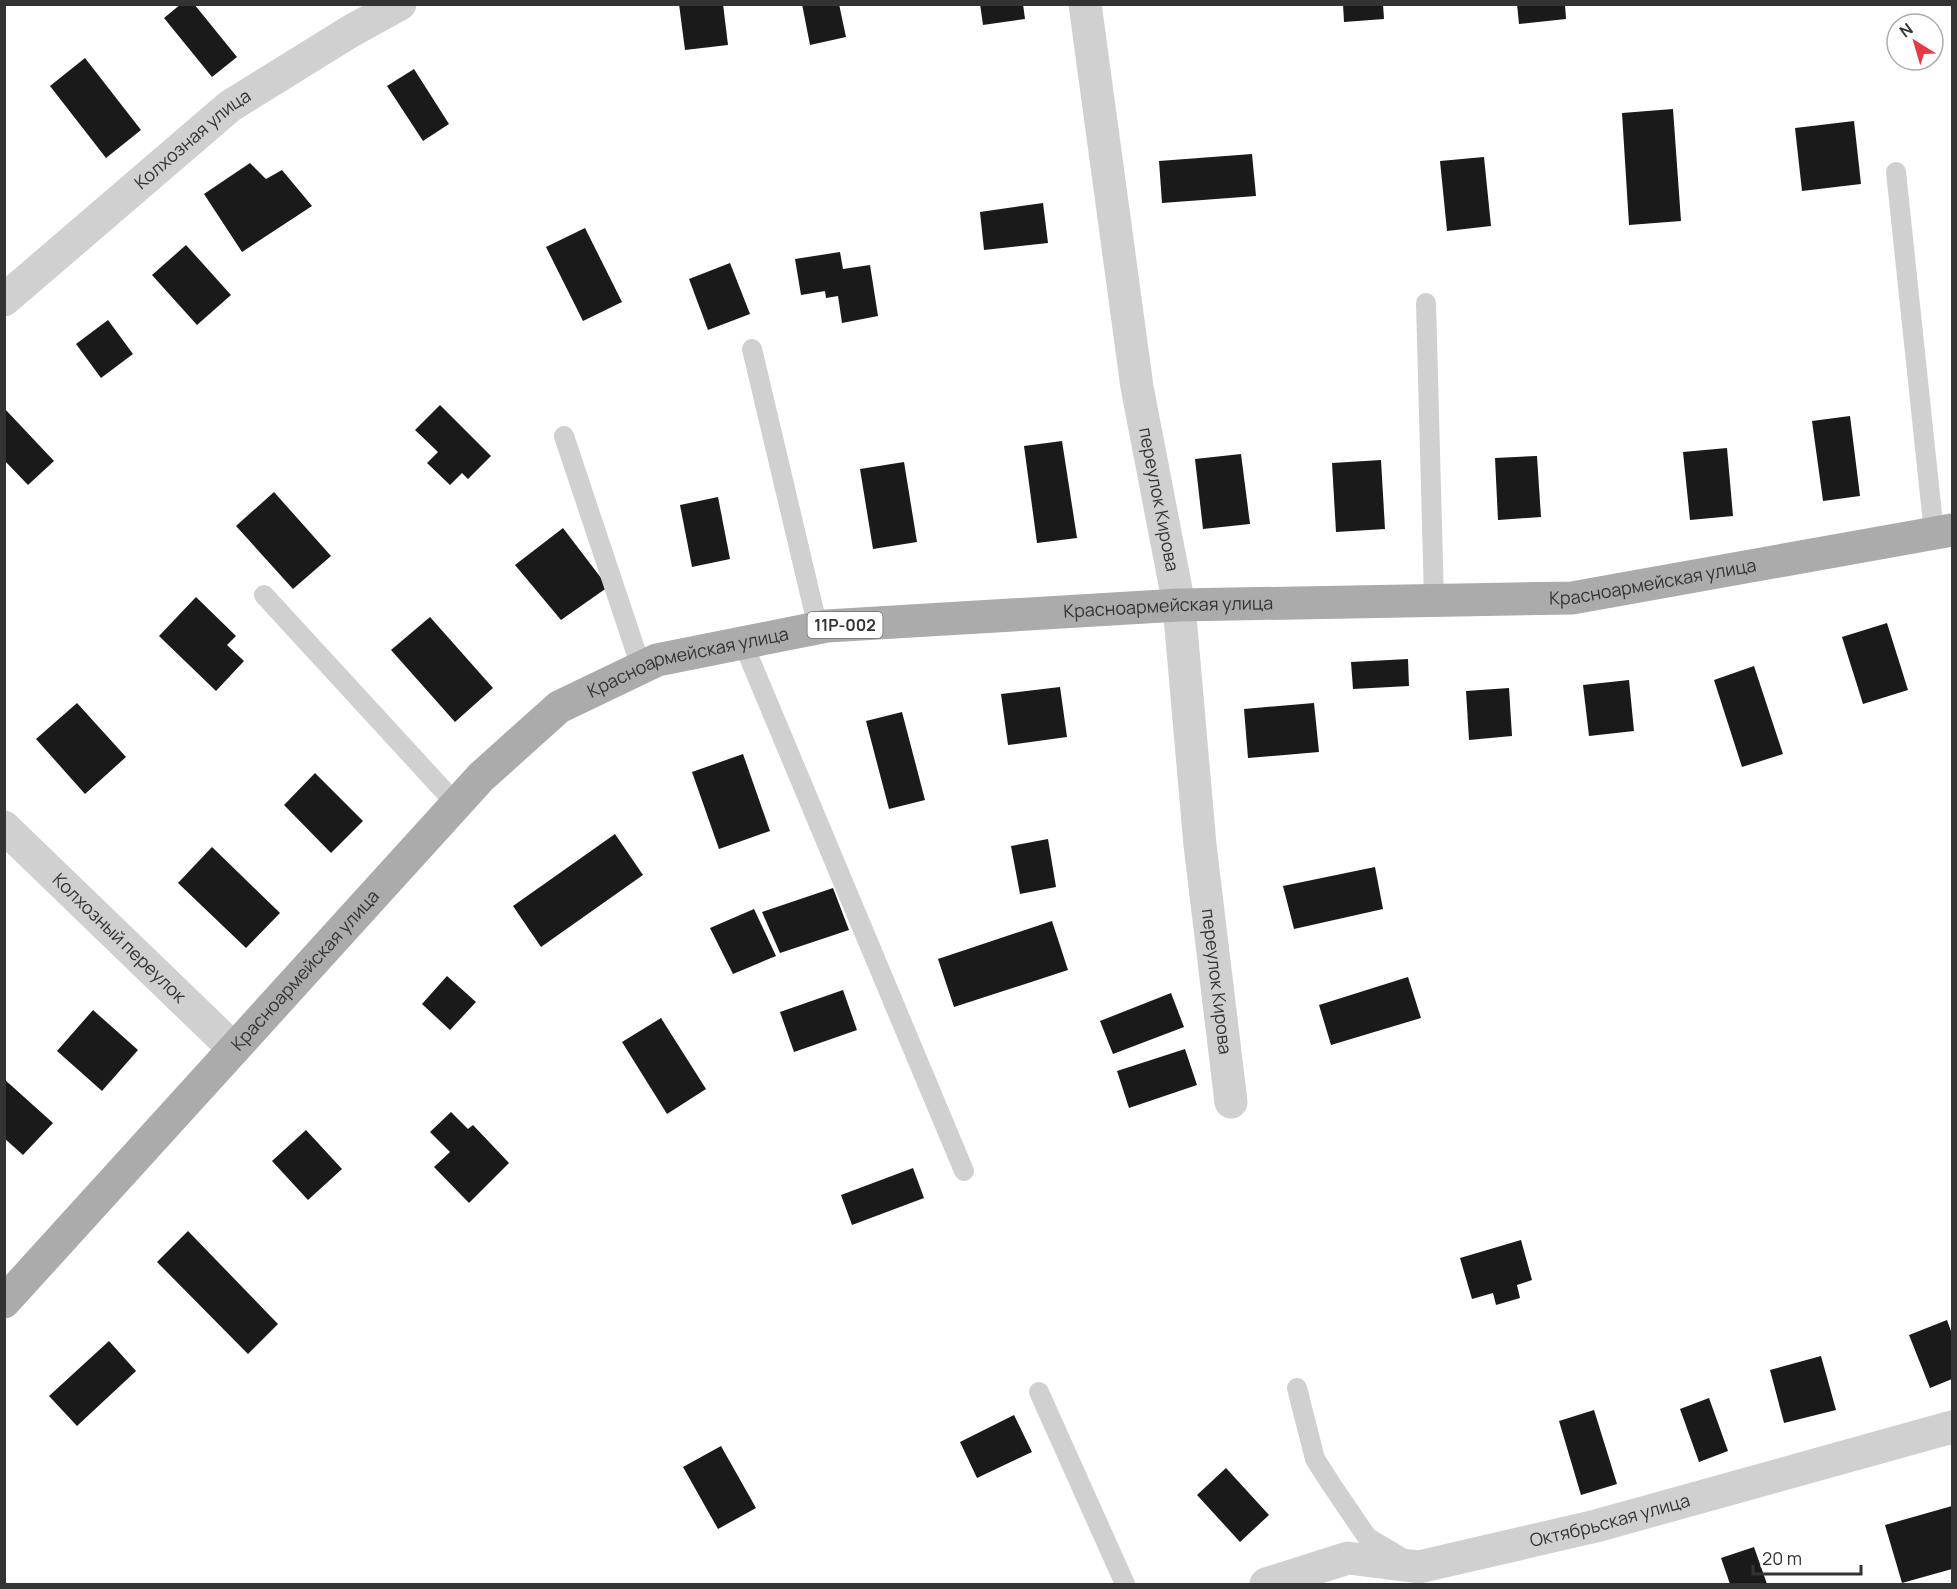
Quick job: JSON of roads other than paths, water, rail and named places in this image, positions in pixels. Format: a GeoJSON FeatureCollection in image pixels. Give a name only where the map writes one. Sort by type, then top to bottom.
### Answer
{"type":"FeatureCollection","features":[{"type":"Feature","properties":{"kind":"main road","name":"Красноармейская улица"},"geometry":{"type":"LineString","coordinates":[[4,1302],[481,777],[559,707],[657,660],[839,625],[1179,605],[1572,598],[1943,531]]}},
{"type":"Feature","properties":{"kind":"street","name":"Колхозная улица"},"geometry":{"type":"LineString","coordinates":[[4,300],[230,106],[351,31],[400,4]]}},
{"type":"Feature","properties":{"kind":"street","name":"переулок Кирова"},"geometry":{"type":"LineString","coordinates":[[1085,4],[1137,387],[1179,605],[1200,845],[1231,1102]]}},
{"type":"Feature","properties":{"kind":"street","name":"Колхозный переулок"},"geometry":{"type":"LineString","coordinates":[[4,827],[234,1049]]}},
{"type":"Feature","properties":{"kind":"street","name":"Октябрьская улица"},"geometry":{"type":"LineString","coordinates":[[1266,1584],[1348,1558],[1423,1576],[1953,1427]]}},
{"type":"Feature","properties":{"kind":"lane"},"geometry":{"type":"LineString","coordinates":[[1896,172],[1943,531]]}},
{"type":"Feature","properties":{"kind":"lane"},"geometry":{"type":"LineString","coordinates":[[1426,303],[1434,600]]}},
{"type":"Feature","properties":{"kind":"lane"},"geometry":{"type":"LineString","coordinates":[[752,349],[818,628]]}},
{"type":"Feature","properties":{"kind":"lane"},"geometry":{"type":"LineString","coordinates":[[564,436],[641,667]]}},
{"type":"Feature","properties":{"kind":"lane"},"geometry":{"type":"LineString","coordinates":[[264,595],[457,805]]}},
{"type":"Feature","properties":{"kind":"lane"},"geometry":{"type":"LineString","coordinates":[[743,643],[964,1171]]}},
{"type":"Feature","properties":{"kind":"lane"},"geometry":{"type":"LineString","coordinates":[[1297,1388],[1316,1459],[1367,1538],[1423,1576]]}},
{"type":"Feature","properties":{"kind":"lane"},"geometry":{"type":"LineString","coordinates":[[1038,1392],[1125,1584]]}}]}
